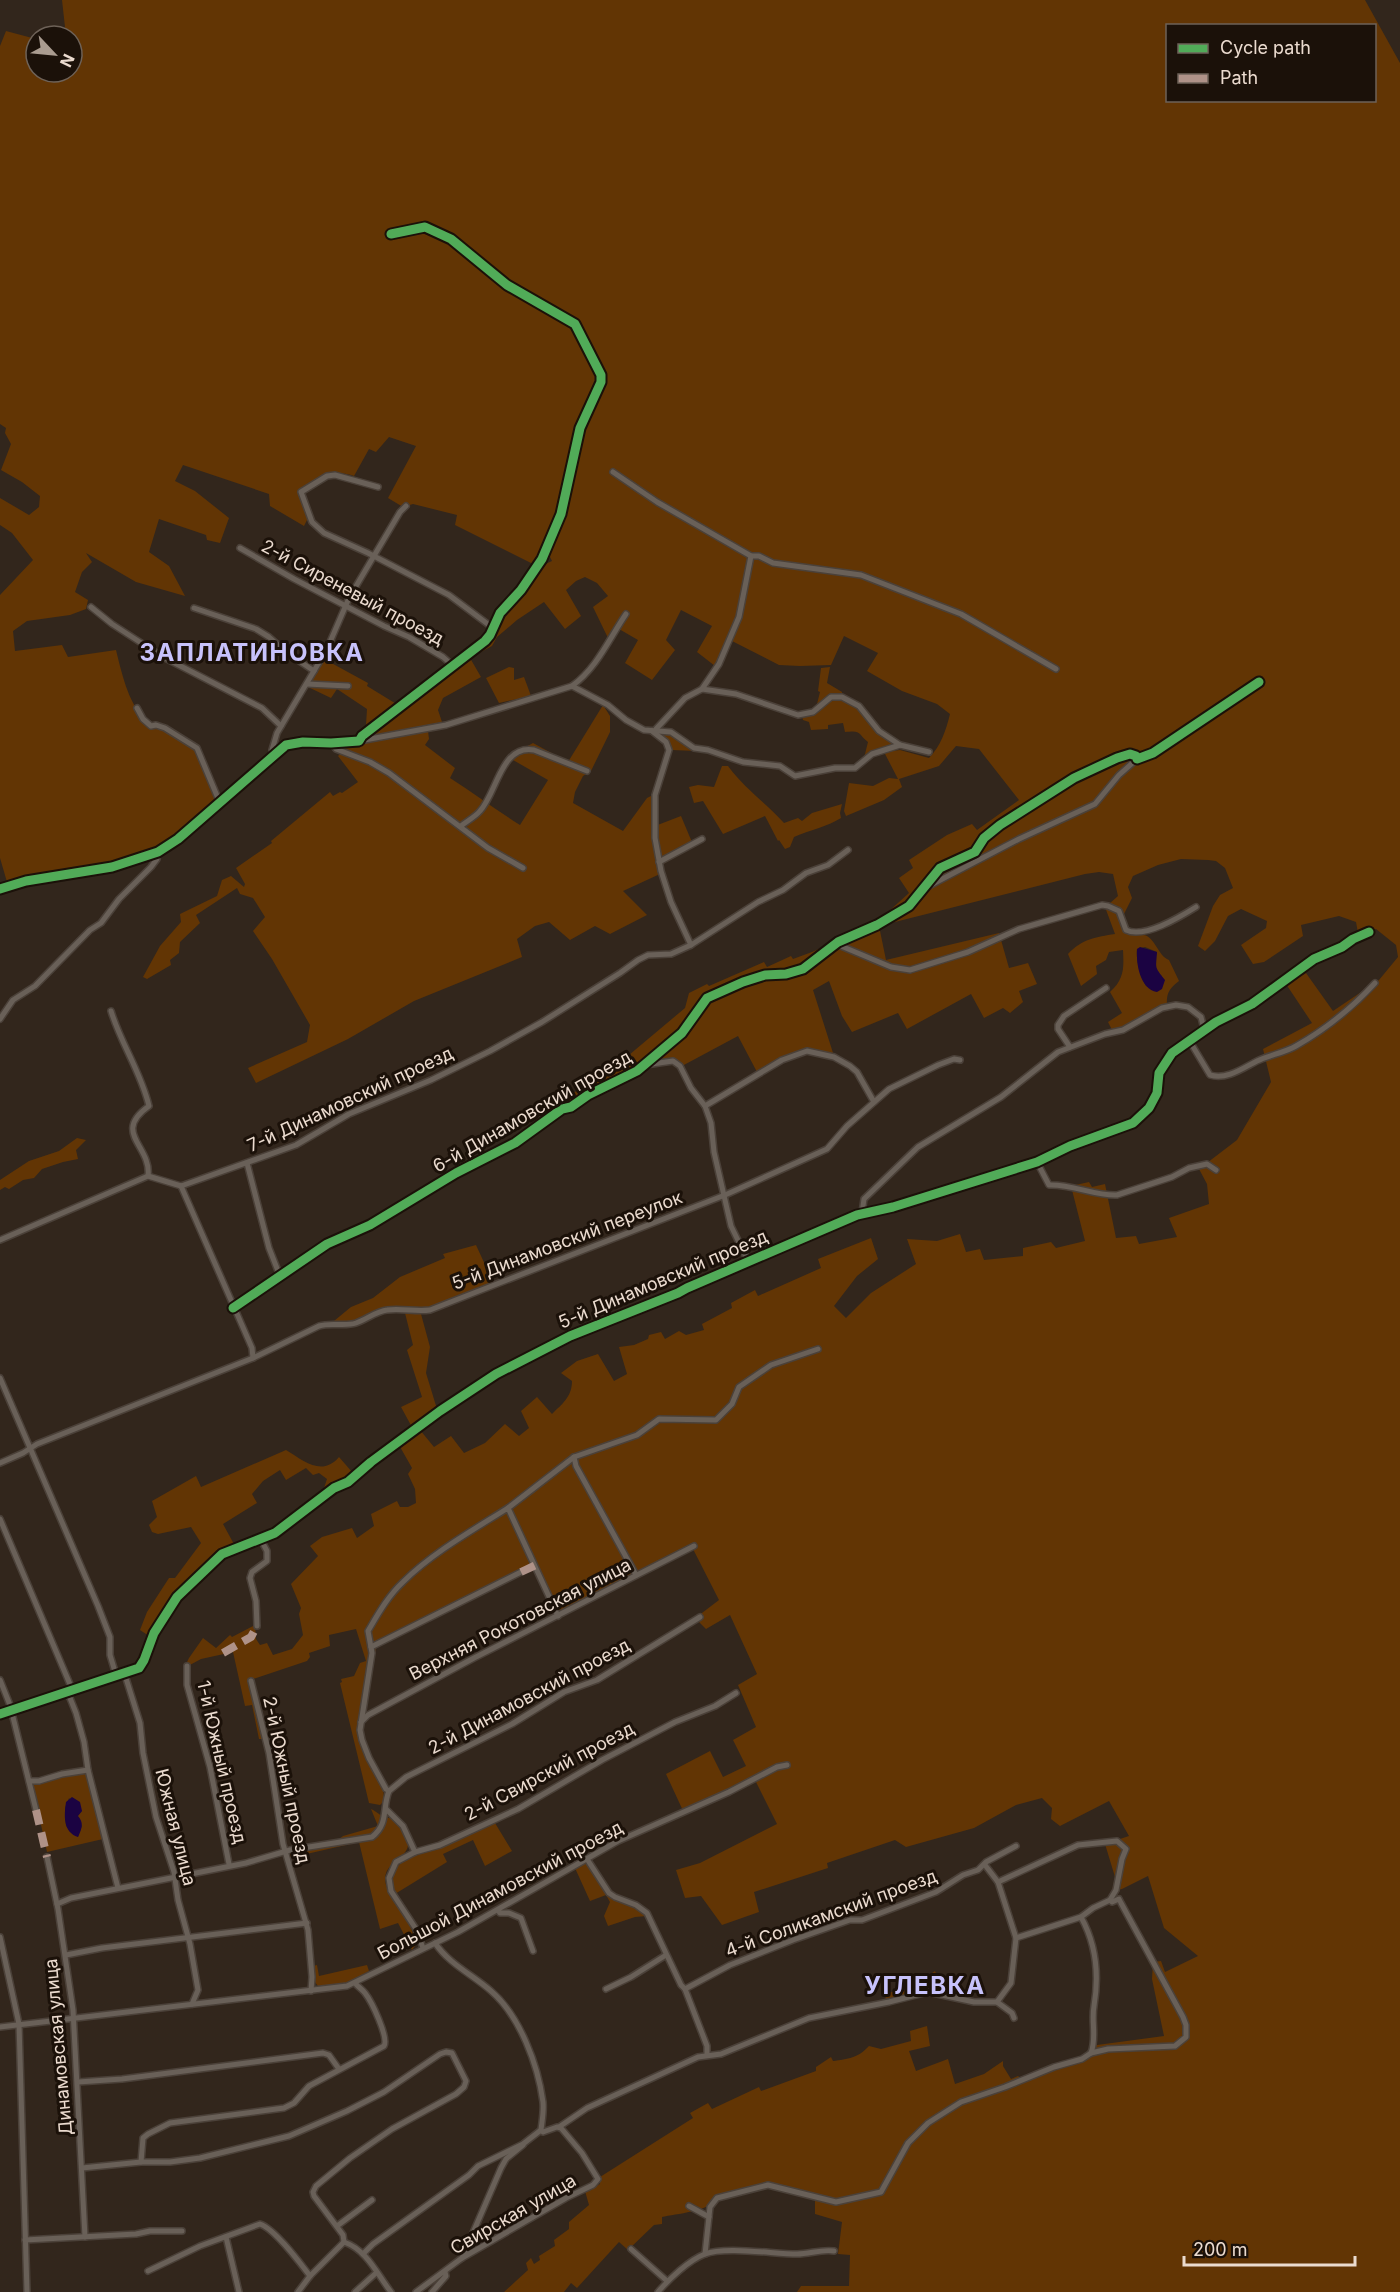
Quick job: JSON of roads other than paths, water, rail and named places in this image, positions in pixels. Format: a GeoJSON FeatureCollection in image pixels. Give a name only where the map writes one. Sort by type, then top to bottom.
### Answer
{"type":"FeatureCollection","features":[{"type":"Feature","properties":{"kind":"street"},"geometry":{"type":"LineString","coordinates":[[359,741],[362,736],[484,641],[490,635],[500,613],[521,590],[542,559],[561,514],[580,428],[601,382],[601,375],[575,324],[507,285],[451,238],[425,227],[391,234]]}},
{"type":"Feature","properties":{"kind":"street"},"geometry":{"type":"LineString","coordinates":[[613,472],[657,502],[751,556],[759,556],[773,563],[861,575],[961,614],[1056,669]]}},
{"type":"Feature","properties":{"kind":"street"},"geometry":{"type":"LineString","coordinates":[[378,487],[336,475],[327,476],[302,492],[312,522],[324,533],[449,595],[493,628]]}},
{"type":"Feature","properties":{"kind":"street"},"geometry":{"type":"LineString","coordinates":[[273,754],[273,744],[281,726],[327,649],[346,605],[406,506]]}},
{"type":"Feature","properties":{"kind":"street","name":"2-й Сиреневый проезд"},"geometry":{"type":"LineString","coordinates":[[240,548],[294,579],[409,637],[452,665]]}},
{"type":"Feature","properties":{"kind":"street"},"geometry":{"type":"LineString","coordinates":[[654,730],[685,698],[702,689],[719,664],[739,617],[751,556]]}},
{"type":"Feature","properties":{"kind":"street"},"geometry":{"type":"LineString","coordinates":[[91,607],[112,624],[163,657],[262,708],[281,726]]}},
{"type":"Feature","properties":{"kind":"street"},"geometry":{"type":"LineString","coordinates":[[194,608],[256,629],[314,671]]}},
{"type":"Feature","properties":{"kind":"street"},"geometry":{"type":"LineString","coordinates":[[0,889],[26,881],[112,867],[158,852],[178,839],[273,754],[293,742],[359,741],[446,725],[572,686],[593,666],[626,614]]}},
{"type":"Feature","properties":{"kind":"street"},"geometry":{"type":"LineString","coordinates":[[926,888],[1019,839],[1095,804],[1124,770],[1137,759],[1153,753],[1259,682]]}},
{"type":"Feature","properties":{"kind":"street"},"geometry":{"type":"LineString","coordinates":[[307,684],[348,686]]}},
{"type":"Feature","properties":{"kind":"street"},"geometry":{"type":"LineString","coordinates":[[572,686],[608,705],[626,720],[644,730],[671,732],[694,748],[708,750],[743,762],[780,766],[795,776],[835,768],[855,768],[872,754],[900,745]]}},
{"type":"Feature","properties":{"kind":"street"},"geometry":{"type":"LineString","coordinates":[[702,689],[736,694],[798,715],[813,712],[831,697],[842,697],[859,706],[874,727],[900,745],[929,752]]}},
{"type":"Feature","properties":{"kind":"street"},"geometry":{"type":"LineString","coordinates":[[136,708],[150,726],[165,728],[197,747],[220,803]]}},
{"type":"Feature","properties":{"kind":"street"},"geometry":{"type":"LineString","coordinates":[[654,730],[666,742],[669,750],[654,805],[655,838],[659,862],[671,902],[691,945]]}},
{"type":"Feature","properties":{"kind":"street"},"geometry":{"type":"LineString","coordinates":[[331,743],[336,749],[370,762],[390,773],[488,848],[523,868]]}},
{"type":"Feature","properties":{"kind":"street"},"geometry":{"type":"LineString","coordinates":[[461,826],[480,811],[501,771],[515,754],[521,751],[534,750],[587,771]]}},
{"type":"Feature","properties":{"kind":"street"},"geometry":{"type":"LineString","coordinates":[[926,888],[940,868],[975,852],[984,838],[1000,825],[1074,778],[1130,754],[1136,756],[1137,759]]}},
{"type":"Feature","properties":{"kind":"street"},"geometry":{"type":"LineString","coordinates":[[659,862],[702,839]]}},
{"type":"Feature","properties":{"kind":"street","name":"7-й Динамовский проезд"},"geometry":{"type":"LineString","coordinates":[[181,1186],[296,1145],[349,1114],[431,1080],[490,1051],[542,1022],[644,956],[666,955],[691,945],[758,902],[783,890],[806,873],[828,865],[848,850]]}},
{"type":"Feature","properties":{"kind":"street"},"geometry":{"type":"LineString","coordinates":[[0,1019],[13,1000],[34,986],[90,930],[101,923],[119,899],[152,867],[157,860],[158,852]]}},
{"type":"Feature","properties":{"kind":"street","name":"6-й Динамовский проезд"},"geometry":{"type":"LineString","coordinates":[[233,1308],[327,1244],[370,1225],[456,1173],[514,1143],[562,1109],[572,1107],[588,1095],[637,1071],[682,1033],[707,998],[765,975],[796,972],[838,942],[877,925],[909,906],[926,888]]}},
{"type":"Feature","properties":{"kind":"street"},"geometry":{"type":"LineString","coordinates":[[838,942],[841,946],[891,967],[910,970],[969,952],[1019,929],[1102,906],[1119,911],[1126,930],[1131,933],[1145,932],[1181,917],[1196,907]]}},
{"type":"Feature","properties":{"kind":"street","name":"5-й Динамовский проезд"},"geometry":{"type":"LineString","coordinates":[[0,1714],[139,1668],[154,1633],[177,1597],[222,1554],[275,1533],[334,1488],[348,1482],[391,1447],[496,1374],[570,1336],[678,1293],[862,1214],[893,1207],[1037,1162],[1080,1142],[1124,1127],[1147,1112],[1155,1097],[1159,1073],[1167,1059],[1189,1040],[1204,1029],[1252,1004],[1314,959],[1369,932]]}},
{"type":"Feature","properties":{"kind":"street"},"geometry":{"type":"LineString","coordinates":[[1189,1040],[1210,1075],[1215,1077],[1231,1074],[1261,1059],[1294,1047],[1353,1006],[1375,983]]}},
{"type":"Feature","properties":{"kind":"street"},"geometry":{"type":"LineString","coordinates":[[1070,1047],[1058,1029],[1061,1019],[1106,988]]}},
{"type":"Feature","properties":{"kind":"street"},"geometry":{"type":"LineString","coordinates":[[862,1214],[864,1199],[918,1147],[1001,1098],[1058,1052],[1135,1025],[1162,1008],[1176,1005],[1188,1007],[1201,1017],[1204,1029]]}},
{"type":"Feature","properties":{"kind":"street"},"geometry":{"type":"LineString","coordinates":[[111,1011],[116,1027],[140,1076],[150,1106],[133,1121],[133,1130],[147,1164],[148,1176]]}},
{"type":"Feature","properties":{"kind":"street"},"geometry":{"type":"LineString","coordinates":[[705,1106],[776,1063],[807,1051],[834,1058],[850,1066],[874,1102]]}},
{"type":"Feature","properties":{"kind":"street","name":"5-й Динамовский переулок"},"geometry":{"type":"LineString","coordinates":[[253,1359],[326,1324],[342,1326],[356,1323],[385,1310],[418,1312],[430,1310],[725,1195],[827,1149],[847,1126],[889,1089],[938,1065],[954,1059],[960,1060]]}},
{"type":"Feature","properties":{"kind":"street","name":"6-й Динамовский проезд"},"geometry":{"type":"LineString","coordinates":[[645,1065],[674,1061],[680,1066],[691,1088],[705,1106],[711,1123],[714,1152],[731,1226],[748,1261]]}},
{"type":"Feature","properties":{"kind":"street"},"geometry":{"type":"LineString","coordinates":[[1037,1162],[1049,1185],[1102,1193],[1108,1196],[1172,1177],[1189,1168],[1207,1164],[1216,1170]]}},
{"type":"Feature","properties":{"kind":"street"},"geometry":{"type":"LineString","coordinates":[[247,1163],[269,1248],[280,1276]]}},
{"type":"Feature","properties":{"kind":"street"},"geometry":{"type":"LineString","coordinates":[[0,1240],[148,1176],[181,1186],[252,1348],[253,1359],[31,1447],[0,1463]]}},
{"type":"Feature","properties":{"kind":"street"},"geometry":{"type":"LineString","coordinates":[[57,1904],[71,1898],[229,1864],[246,1863],[285,1852],[372,1837],[382,1827],[389,1791],[362,1740],[361,1722],[372,1653],[368,1631],[385,1603],[402,1582],[429,1559],[508,1508],[574,1457],[637,1434],[659,1419],[716,1420],[732,1404],[739,1387],[771,1365],[818,1349]]}},
{"type":"Feature","properties":{"kind":"street"},"geometry":{"type":"LineString","coordinates":[[0,1378],[110,1637],[110,1654],[116,1675]]}},
{"type":"Feature","properties":{"kind":"street"},"geometry":{"type":"LineString","coordinates":[[574,1457],[576,1466],[636,1575]]}},
{"type":"Feature","properties":{"kind":"street"},"geometry":{"type":"LineString","coordinates":[[508,1508],[558,1616]]}},
{"type":"Feature","properties":{"kind":"street"},"geometry":{"type":"LineString","coordinates":[[0,1519],[72,1689]]}},
{"type":"Feature","properties":{"kind":"street"},"geometry":{"type":"LineString","coordinates":[[257,1626],[256,1601],[250,1578],[252,1572],[267,1561],[267,1551],[261,1540]]}},
{"type":"Feature","properties":{"kind":"street","name":"Верхняя Рокотовская улица"},"geometry":{"type":"LineString","coordinates":[[361,1722],[368,1715],[694,1546]]}},
{"type":"Feature","properties":{"kind":"street"},"geometry":{"type":"LineString","coordinates":[[371,1647],[521,1572]]}},
{"type":"Feature","properties":{"kind":"street","name":"2-й Динамовский проезд"},"geometry":{"type":"LineString","coordinates":[[389,1791],[406,1777],[512,1724],[564,1692],[606,1675],[700,1617]]}},
{"type":"Feature","properties":{"kind":"street","name":"1-й Южный проезд"},"geometry":{"type":"LineString","coordinates":[[187,1666],[187,1685],[210,1767],[229,1864]]}},
{"type":"Feature","properties":{"kind":"street","name":"Южная улица"},"geometry":{"type":"LineString","coordinates":[[124,1672],[140,1723],[142,1753],[156,1817],[174,1877],[198,1990],[206,1997],[207,2002]]}},
{"type":"Feature","properties":{"kind":"street"},"geometry":{"type":"LineString","coordinates":[[0,1680],[11,1710],[36,1810]]}},
{"type":"Feature","properties":{"kind":"street","name":"2-й Южный проезд"},"geometry":{"type":"LineString","coordinates":[[251,1681],[269,1753],[285,1852],[307,1923],[312,1977],[311,1991]]}},
{"type":"Feature","properties":{"kind":"street"},"geometry":{"type":"LineString","coordinates":[[64,1692],[70,1698],[76,1713],[84,1742],[88,1770],[118,1888]]}},
{"type":"Feature","properties":{"kind":"street","name":"2-й Свирский проезд"},"geometry":{"type":"LineString","coordinates":[[423,1948],[416,1929],[395,1900],[389,1885],[391,1869],[396,1863],[415,1852],[440,1845],[518,1809],[602,1760],[675,1722],[715,1706],[736,1693]]}},
{"type":"Feature","properties":{"kind":"street","name":"Большой Динамовский проезд"},"geometry":{"type":"LineString","coordinates":[[0,2027],[347,1986],[498,1910],[618,1841],[729,1792],[777,1767],[788,1765]]}},
{"type":"Feature","properties":{"kind":"street"},"geometry":{"type":"LineString","coordinates":[[29,1781],[39,1781],[88,1770]]}},
{"type":"Feature","properties":{"kind":"street"},"geometry":{"type":"LineString","coordinates":[[386,1809],[403,1826],[415,1852]]}},
{"type":"Feature","properties":{"kind":"street"},"geometry":{"type":"LineString","coordinates":[[998,1882],[1078,1845],[1117,1841],[1126,1849],[1116,1890],[1110,1900],[1081,1917],[1016,1938]]}},
{"type":"Feature","properties":{"kind":"street","name":"4-й Соликамский проезд"},"geometry":{"type":"LineString","coordinates":[[685,1989],[730,1965],[793,1940],[850,1920],[862,1920],[936,1892],[963,1875],[978,1870],[986,1862],[1016,1846]]}},
{"type":"Feature","properties":{"kind":"street","name":"Динамовская улица"},"geometry":{"type":"LineString","coordinates":[[47,1857],[66,1955],[74,2017],[85,2237]]}},
{"type":"Feature","properties":{"kind":"street"},"geometry":{"type":"LineString","coordinates":[[587,1859],[609,1893],[647,1913],[685,1989],[707,2046],[707,2055]]}},
{"type":"Feature","properties":{"kind":"street"},"geometry":{"type":"LineString","coordinates":[[985,1865],[998,1882],[1016,1938],[1011,1983],[997,2002]]}},
{"type":"Feature","properties":{"kind":"street"},"geometry":{"type":"LineString","coordinates":[[705,2254],[710,2207],[717,2198],[768,2186],[836,2202],[881,2192],[900,2156],[916,2135],[928,2123],[961,2102],[1054,2067],[1082,2059],[1091,2053],[1108,2049],[1175,2046],[1181,2042],[1187,2031],[1183,2017],[1119,1899],[1112,1902],[1110,1900]]}},
{"type":"Feature","properties":{"kind":"street"},"geometry":{"type":"LineString","coordinates":[[498,1910],[500,1913],[509,1913],[521,1918],[533,1952]]}},
{"type":"Feature","properties":{"kind":"street"},"geometry":{"type":"LineString","coordinates":[[1081,1917],[1088,1931],[1098,1980],[1094,2006],[1095,2035],[1091,2053]]}},
{"type":"Feature","properties":{"kind":"street"},"geometry":{"type":"LineString","coordinates":[[66,1955],[102,1948],[307,1923]]}},
{"type":"Feature","properties":{"kind":"street"},"geometry":{"type":"LineString","coordinates":[[0,1937],[19,2024],[27,2292]]}},
{"type":"Feature","properties":{"kind":"street"},"geometry":{"type":"LineString","coordinates":[[435,1943],[454,1964],[490,1990],[513,2016],[535,2066],[543,2103],[541,2130],[506,2159],[462,2258]]}},
{"type":"Feature","properties":{"kind":"street"},"geometry":{"type":"LineString","coordinates":[[606,1989],[631,1977],[666,1954]]}},
{"type":"Feature","properties":{"kind":"street"},"geometry":{"type":"LineString","coordinates":[[141,2162],[143,2138],[164,2125],[284,2108],[294,2103],[309,2086],[384,2046],[387,2042],[369,2000],[355,1983]]}},
{"type":"Feature","properties":{"kind":"street"},"geometry":{"type":"LineString","coordinates":[[192,2004],[198,1990]]}},
{"type":"Feature","properties":{"kind":"street"},"geometry":{"type":"LineString","coordinates":[[541,2130],[543,2132],[559,2127],[587,2108],[698,2057],[721,2054],[809,2018],[928,1992],[974,2002],[997,2002],[1012,2013],[1014,2018]]}},
{"type":"Feature","properties":{"kind":"street"},"geometry":{"type":"LineString","coordinates":[[78,2082],[122,2079],[323,2052],[329,2055],[339,2069]]}},
{"type":"Feature","properties":{"kind":"street"},"geometry":{"type":"LineString","coordinates":[[82,2168],[200,2158],[289,2136],[347,2111],[384,2092],[446,2052],[452,2053],[466,2081],[464,2087],[456,2094],[392,2129],[316,2186],[314,2196],[343,2235],[344,2242]]}},
{"type":"Feature","properties":{"kind":"street","name":"Свирская улица"},"geometry":{"type":"LineString","coordinates":[[416,2292],[462,2258],[597,2182],[596,2174],[588,2161],[559,2127]]}},
{"type":"Feature","properties":{"kind":"street"},"geometry":{"type":"LineString","coordinates":[[363,2254],[478,2166],[523,2144]]}},
{"type":"Feature","properties":{"kind":"street"},"geometry":{"type":"LineString","coordinates":[[337,2226],[372,2200]]}},
{"type":"Feature","properties":{"kind":"street"},"geometry":{"type":"LineString","coordinates":[[689,2206],[709,2217]]}},
{"type":"Feature","properties":{"kind":"street"},"geometry":{"type":"LineString","coordinates":[[148,2271],[234,2232],[263,2225],[310,2276]]}},
{"type":"Feature","properties":{"kind":"street"},"geometry":{"type":"LineString","coordinates":[[25,2240],[150,2231],[182,2231]]}},
{"type":"Feature","properties":{"kind":"street"},"geometry":{"type":"LineString","coordinates":[[226,2237],[239,2292]]}},
{"type":"Feature","properties":{"kind":"street"},"geometry":{"type":"LineString","coordinates":[[344,2242],[354,2246],[363,2254],[391,2292]]}},
{"type":"Feature","properties":{"kind":"street"},"geometry":{"type":"LineString","coordinates":[[298,2292],[310,2276],[344,2242]]}},
{"type":"Feature","properties":{"kind":"street"},"geometry":{"type":"LineString","coordinates":[[631,2249],[667,2281]]}},
{"type":"Feature","properties":{"kind":"street"},"geometry":{"type":"LineString","coordinates":[[658,2292],[667,2281],[705,2254],[728,2252],[799,2254],[834,2251]]}},
{"type":"Feature","properties":{"kind":"street","name":"Свирская улица"},"geometry":{"type":"LineString","coordinates":[[432,2292],[446,2276],[445,2272]]}},
{"type":"Feature","properties":{"kind":"street"},"geometry":{"type":"LineString","coordinates":[[355,2292],[376,2273]]}},
{"type":"Feature","properties":{"kind":"district","name":"ЗАПЛАТИНОВКА"},"geometry":{"type":"Point","coordinates":[252,652]}},
{"type":"Feature","properties":{"kind":"district","name":"УГЛЕВКА"},"geometry":{"type":"Point","coordinates":[925,1985]}}]}
